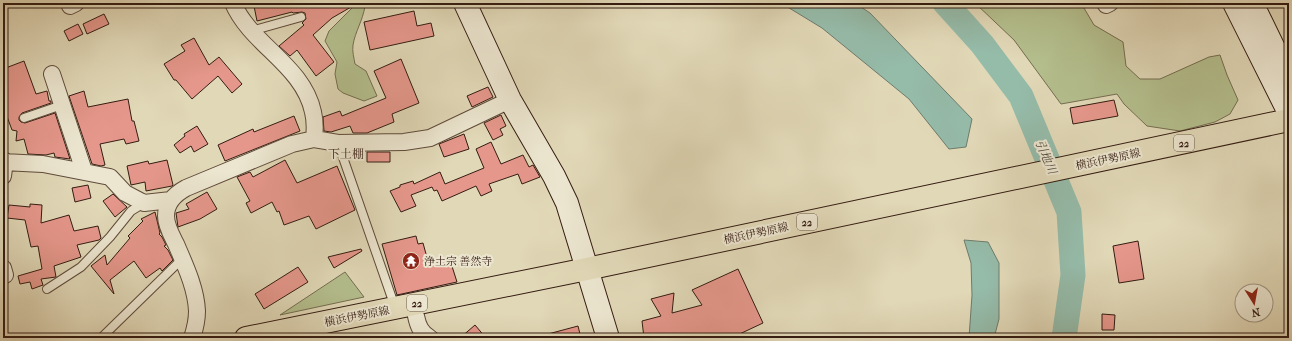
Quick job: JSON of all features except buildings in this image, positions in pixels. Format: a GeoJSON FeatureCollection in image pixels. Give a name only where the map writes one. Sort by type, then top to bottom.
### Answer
{"type":"FeatureCollection","features":[{"type":"Feature","properties":{"kind":"main road","name":"横浜伊勢原線"},"geometry":{"type":"LineString","coordinates":[[1080,171],[1289,120]]}},
{"type":"Feature","properties":{"kind":"main road","name":"横浜伊勢原線"},"geometry":{"type":"LineString","coordinates":[[309,338],[416,316],[589,274],[1080,171],[1289,135]]}},
{"type":"Feature","properties":{"kind":"main road","name":"横浜伊勢原線"},"geometry":{"type":"LineString","coordinates":[[246,338],[395,308],[589,274]]}},
{"type":"Feature","properties":{"kind":"street"},"geometry":{"type":"LineString","coordinates":[[465,3],[510,100],[554,176],[567,203],[608,338]]}},
{"type":"Feature","properties":{"kind":"street"},"geometry":{"type":"LineString","coordinates":[[1106,3],[1106,5],[1110,3]]}},
{"type":"Feature","properties":{"kind":"street"},"geometry":{"type":"LineString","coordinates":[[1234,3],[1289,112]]}},
{"type":"Feature","properties":{"kind":"street"},"geometry":{"type":"LineString","coordinates":[[1252,3],[1289,79]]}},
{"type":"Feature","properties":{"kind":"street"},"geometry":{"type":"LineString","coordinates":[[236,5],[240,16],[251,31],[301,83],[313,111],[314,139]]}},
{"type":"Feature","properties":{"kind":"street"},"geometry":{"type":"LineString","coordinates":[[52,74],[84,171]]}},
{"type":"Feature","properties":{"kind":"street"},"geometry":{"type":"LineString","coordinates":[[192,338],[197,311],[192,286],[167,224],[166,216],[167,207],[177,193],[292,144],[314,139],[338,142],[404,142],[430,138],[510,100]]}},
{"type":"Feature","properties":{"kind":"street"},"geometry":{"type":"LineString","coordinates":[[4,166],[43,164],[84,171],[110,177],[125,193],[144,203],[171,200]]}},
{"type":"Feature","properties":{"kind":"street"},"geometry":{"type":"LineString","coordinates":[[416,316],[418,326],[430,338]]}},
{"type":"Feature","properties":{"kind":"lane"},"geometry":{"type":"LineString","coordinates":[[251,31],[301,17]]}},
{"type":"Feature","properties":{"kind":"lane"},"geometry":{"type":"LineString","coordinates":[[24,118],[62,105]]}},
{"type":"Feature","properties":{"kind":"lane"},"geometry":{"type":"LineString","coordinates":[[338,142],[395,308]]}},
{"type":"Feature","properties":{"kind":"lane"},"geometry":{"type":"LineString","coordinates":[[47,290],[81,267],[110,237],[131,212],[144,203]]}},
{"type":"Feature","properties":{"kind":"lane"},"geometry":{"type":"LineString","coordinates":[[101,338],[182,259]]}},
{"type":"Feature","properties":{"kind":"shaded area"},"geometry":{"type":"Polygon","coordinates":[[[357,3],[369,3],[365,6],[354,40],[353,50],[355,64],[366,71],[377,96],[364,101],[343,93],[338,89],[335,74],[337,62],[325,41],[329,31],[357,3]]]}},
{"type":"Feature","properties":{"kind":"shaded area"},"geometry":{"type":"Polygon","coordinates":[[[781,3],[855,3],[870,13],[972,119],[966,147],[949,149],[909,99],[822,28],[781,3]]]}},
{"type":"Feature","properties":{"kind":"shaded area"},"geometry":{"type":"Polygon","coordinates":[[[975,3],[1081,3],[1094,25],[1123,42],[1126,66],[1140,79],[1160,79],[1209,57],[1220,55],[1238,100],[1230,114],[1215,122],[1180,131],[1147,126],[1124,104],[1117,94],[1061,104],[1014,40],[975,3]]]}},
{"type":"Feature","properties":{"kind":"shaded area"},"geometry":{"type":"Polygon","coordinates":[[[964,240],[988,242],[999,263],[999,319],[994,338],[969,338],[972,295],[971,263],[964,240]]]}},
{"type":"Feature","properties":{"kind":"shaded area"},"geometry":{"type":"Polygon","coordinates":[[[345,272],[364,297],[280,315],[345,272]]]}},
{"type":"Feature","properties":{"kind":"waterway","name":"引地川"},"geometry":{"type":"LineString","coordinates":[[945,3],[982,44],[1021,96],[1069,212],[1073,275],[1064,338]]}},
{"type":"Feature","properties":{"kind":"place","name":"浄土宗 善然寺"},"geometry":{"type":"Point","coordinates":[411,261]}},
{"type":"Feature","properties":{"kind":"district","name":"下土棚"},"geometry":{"type":"Point","coordinates":[346,154]}}]}
